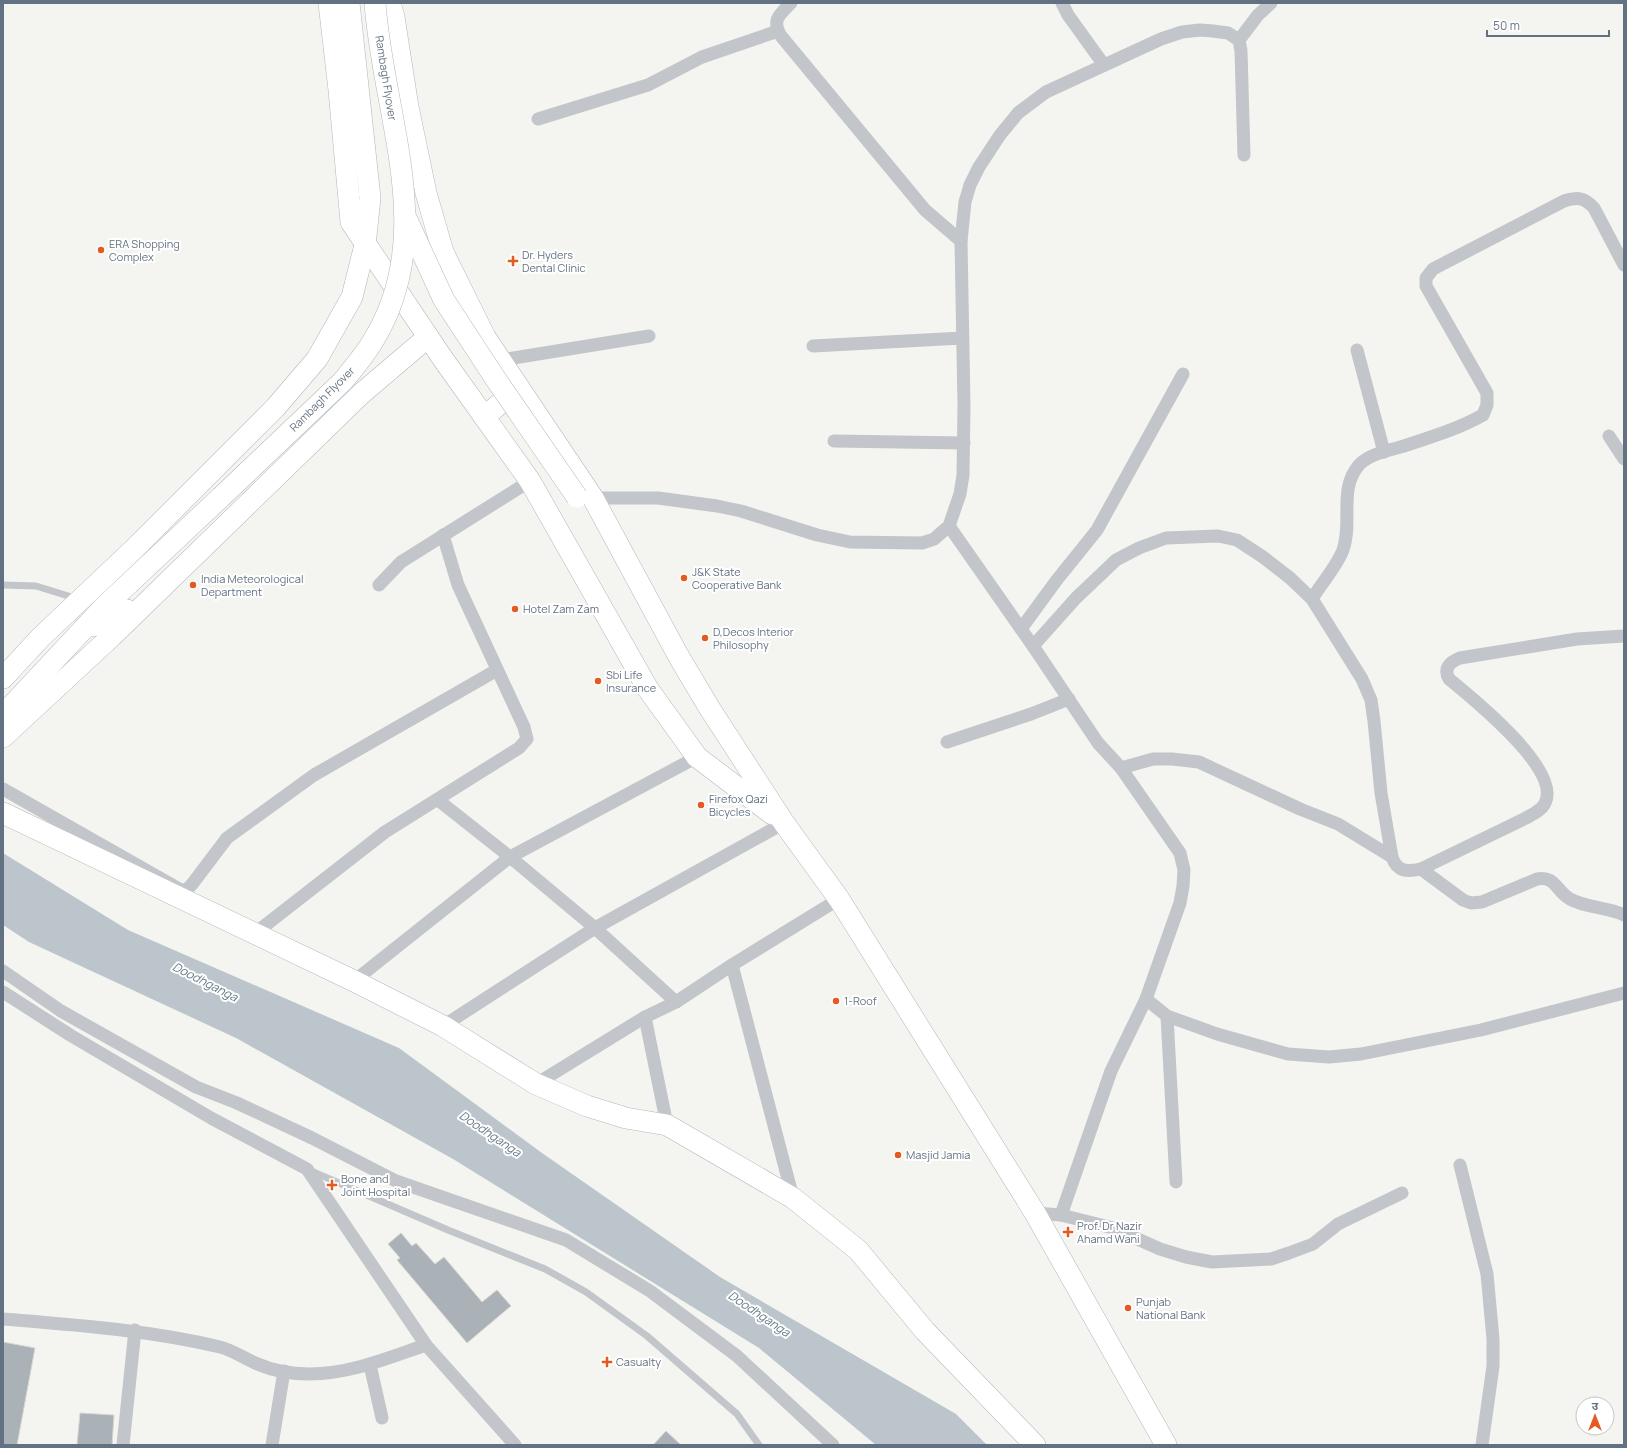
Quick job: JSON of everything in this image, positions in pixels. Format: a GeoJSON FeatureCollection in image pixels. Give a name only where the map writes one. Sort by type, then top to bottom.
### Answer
{"type":"FeatureCollection","features":[{"type":"Feature","properties":{"kind":"main road"},"geometry":{"type":"LineString","coordinates":[[329,3],[339,90],[351,222],[425,333],[530,481],[648,689],[697,757],[784,823]]}},
{"type":"Feature","properties":{"kind":"main road"},"geometry":{"type":"LineString","coordinates":[[3,678],[41,637],[138,544],[275,408],[317,359],[352,297],[365,245],[370,198],[349,3]]}},
{"type":"Feature","properties":{"kind":"main road","name":"Rambagh Flyover"},"geometry":{"type":"LineString","coordinates":[[3,715],[105,606],[342,382],[374,341],[396,293],[401,272],[406,218],[401,169],[383,64],[375,3]]}},
{"type":"Feature","properties":{"kind":"main road"},"geometry":{"type":"LineString","coordinates":[[390,3],[394,17],[408,107],[426,193],[443,252],[485,337],[519,388],[585,498],[620,571],[679,680],[690,697],[710,709],[784,823],[839,899],[1035,1213],[1166,1445]]}},
{"type":"Feature","properties":{"kind":"main road"},"geometry":{"type":"LineString","coordinates":[[406,218],[444,300],[480,356],[585,498]]}},
{"type":"Feature","properties":{"kind":"main road"},"geometry":{"type":"LineString","coordinates":[[85,627],[116,622],[323,420],[394,348],[425,333]]}},
{"type":"Feature","properties":{"kind":"main road"},"geometry":{"type":"LineString","coordinates":[[3,737],[112,636],[425,333]]}},
{"type":"Feature","properties":{"kind":"main road"},"geometry":{"type":"LineString","coordinates":[[484,417],[519,388]]}},
{"type":"Feature","properties":{"kind":"main road"},"geometry":{"type":"LineString","coordinates":[[3,813],[443,1026],[536,1084],[587,1106],[626,1118],[667,1125],[793,1198],[858,1250],[925,1331],[1035,1445]]}},
{"type":"Feature","properties":{"kind":"street"},"geometry":{"type":"LineString","coordinates":[[791,3],[781,13],[777,21],[776,25],[778,31],[925,210],[961,241]]}},
{"type":"Feature","properties":{"kind":"street"},"geometry":{"type":"LineString","coordinates":[[1062,3],[1072,21],[1104,65]]}},
{"type":"Feature","properties":{"kind":"street"},"geometry":{"type":"LineString","coordinates":[[1244,155],[1242,72],[1239,40],[1258,16],[1271,3]]}},
{"type":"Feature","properties":{"kind":"street"},"geometry":{"type":"LineString","coordinates":[[585,498],[658,498],[717,506],[740,511],[817,535],[850,542],[922,543],[934,539],[949,526],[960,494],[963,475],[964,444],[961,241],[965,202],[970,185],[979,167],[1018,113],[1046,92],[1161,39],[1182,32],[1200,30],[1228,33],[1239,40]]}},
{"type":"Feature","properties":{"kind":"street"},"geometry":{"type":"LineString","coordinates":[[538,119],[648,84],[702,57],[778,31]]}},
{"type":"Feature","properties":{"kind":"street"},"geometry":{"type":"LineString","coordinates":[[1312,599],[1343,550],[1346,536],[1350,480],[1360,464],[1370,457],[1459,427],[1483,415],[1487,405],[1487,393],[1426,286],[1426,278],[1433,269],[1564,201],[1573,198],[1582,198],[1588,201],[1594,208],[1624,263]]}},
{"type":"Feature","properties":{"kind":"street"},"geometry":{"type":"LineString","coordinates":[[501,360],[648,336]]}},
{"type":"Feature","properties":{"kind":"street"},"geometry":{"type":"LineString","coordinates":[[813,346],[962,338]]}},
{"type":"Feature","properties":{"kind":"street"},"geometry":{"type":"LineString","coordinates":[[1357,350],[1384,452]]}},
{"type":"Feature","properties":{"kind":"street"},"geometry":{"type":"LineString","coordinates":[[1021,629],[1056,581],[1098,530],[1183,374]]}},
{"type":"Feature","properties":{"kind":"street"},"geometry":{"type":"LineString","coordinates":[[1609,436],[1624,459]]}},
{"type":"Feature","properties":{"kind":"street"},"geometry":{"type":"LineString","coordinates":[[834,441],[964,444]]}},
{"type":"Feature","properties":{"kind":"street"},"geometry":{"type":"LineString","coordinates":[[379,585],[401,562],[530,481]]}},
{"type":"Feature","properties":{"kind":"street"},"geometry":{"type":"LineString","coordinates":[[949,526],[1033,646],[1098,743],[1121,768],[1180,853],[1184,870],[1180,903],[1146,999],[1111,1071],[1061,1215]]}},
{"type":"Feature","properties":{"kind":"street"},"geometry":{"type":"LineString","coordinates":[[254,934],[385,832],[519,748],[527,739],[524,727],[496,670],[458,585],[443,535]]}},
{"type":"Feature","properties":{"kind":"street"},"geometry":{"type":"LineString","coordinates":[[1033,646],[1076,598],[1116,560],[1139,548],[1166,538],[1218,536],[1238,540],[1290,578],[1312,599],[1362,679],[1370,700],[1374,721],[1381,794],[1392,857],[1397,867],[1403,871],[1412,871],[1421,869],[1526,818],[1540,809],[1546,802],[1547,792],[1545,780],[1540,769],[1505,727],[1449,679],[1447,674],[1447,666],[1452,661],[1460,658],[1577,639],[1624,636]]}},
{"type":"Feature","properties":{"kind":"street"},"geometry":{"type":"LineString","coordinates":[[3,789],[179,889],[184,890],[188,889],[193,883],[227,838],[314,775],[496,670]]}},
{"type":"Feature","properties":{"kind":"street"},"geometry":{"type":"LineString","coordinates":[[947,742],[1069,700]]}},
{"type":"Feature","properties":{"kind":"street"},"geometry":{"type":"LineString","coordinates":[[354,982],[510,857],[697,757]]}},
{"type":"Feature","properties":{"kind":"street"},"geometry":{"type":"LineString","coordinates":[[1121,768],[1153,759],[1172,758],[1199,762],[1300,809],[1338,824],[1392,857]]}},
{"type":"Feature","properties":{"kind":"street"},"geometry":{"type":"LineString","coordinates":[[438,800],[510,857],[595,928],[676,1002]]}},
{"type":"Feature","properties":{"kind":"street"},"geometry":{"type":"LineString","coordinates":[[443,1026],[595,928],[784,823]]}},
{"type":"Feature","properties":{"kind":"street"},"geometry":{"type":"LineString","coordinates":[[1421,869],[1468,903],[1482,902],[1537,879],[1546,878],[1549,879],[1563,895],[1571,900],[1624,915]]}},
{"type":"Feature","properties":{"kind":"street"},"geometry":{"type":"LineString","coordinates":[[536,1084],[645,1018],[676,1002],[732,965],[839,899]]}},
{"type":"Feature","properties":{"kind":"street"},"geometry":{"type":"LineString","coordinates":[[732,965],[793,1198]]}},
{"type":"Feature","properties":{"kind":"street"},"geometry":{"type":"LineString","coordinates":[[3,971],[61,1011],[196,1087],[237,1103],[305,1135],[396,1181],[566,1240],[650,1291],[737,1356],[834,1445]]}},
{"type":"Feature","properties":{"kind":"street"},"geometry":{"type":"LineString","coordinates":[[3,992],[70,1035],[211,1118],[307,1170],[426,1345],[515,1445]]}},
{"type":"Feature","properties":{"kind":"street"},"geometry":{"type":"LineString","coordinates":[[1146,999],[1167,1016],[1217,1034],[1274,1050],[1303,1056],[1330,1057],[1361,1054],[1482,1030],[1624,993]]}},
{"type":"Feature","properties":{"kind":"street"},"geometry":{"type":"LineString","coordinates":[[1167,1016],[1176,1182]]}},
{"type":"Feature","properties":{"kind":"street"},"geometry":{"type":"LineString","coordinates":[[645,1018],[667,1125]]}},
{"type":"Feature","properties":{"kind":"street"},"geometry":{"type":"LineString","coordinates":[[1460,1165],[1487,1274],[1493,1339],[1493,1366],[1482,1445]]}},
{"type":"Feature","properties":{"kind":"street"},"geometry":{"type":"LineString","coordinates":[[1035,1213],[1061,1215],[1114,1228],[1160,1249],[1186,1258],[1212,1262],[1271,1259],[1313,1244],[1338,1224],[1402,1193]]}},
{"type":"Feature","properties":{"kind":"street"},"geometry":{"type":"LineString","coordinates":[[3,1318],[135,1330],[221,1347],[258,1364],[284,1371],[308,1374],[334,1373],[370,1365],[426,1345]]}},
{"type":"Feature","properties":{"kind":"street"},"geometry":{"type":"LineString","coordinates":[[123,1445],[135,1330]]}},
{"type":"Feature","properties":{"kind":"street"},"geometry":{"type":"LineString","coordinates":[[370,1365],[382,1418]]}},
{"type":"Feature","properties":{"kind":"street"},"geometry":{"type":"LineString","coordinates":[[272,1445],[284,1371]]}},
{"type":"Feature","properties":{"kind":"lane"},"geometry":{"type":"LineString","coordinates":[[3,585],[36,586],[80,599]]}},
{"type":"Feature","properties":{"kind":"lane"},"geometry":{"type":"LineString","coordinates":[[307,1170],[448,1230],[545,1269],[586,1292],[647,1336],[737,1414],[759,1445]]}},
{"type":"Feature","properties":{"kind":"water","name":"Doodhganga"},"geometry":{"type":"Polygon","coordinates":[[[3,853],[128,930],[399,1048],[542,1153],[720,1277],[956,1414],[987,1445],[876,1445],[759,1348],[453,1159],[236,1038],[29,942],[3,925],[3,853]]]}},
{"type":"Feature","properties":{"kind":"building"},"geometry":{"type":"Polygon","coordinates":[[[401,1233],[412,1246],[416,1243],[435,1264],[444,1257],[482,1302],[497,1290],[511,1306],[467,1343],[397,1260],[400,1258],[388,1244],[401,1233]]]}},
{"type":"Feature","properties":{"kind":"building"},"geometry":{"type":"Polygon","coordinates":[[[3,1342],[35,1348],[17,1445],[3,1445],[3,1342]]]}},
{"type":"Feature","properties":{"kind":"building"},"geometry":{"type":"Polygon","coordinates":[[[80,1413],[114,1415],[112,1445],[77,1445],[80,1413]]]}},
{"type":"Feature","properties":{"kind":"building"},"geometry":{"type":"Polygon","coordinates":[[[666,1431],[681,1445],[653,1445],[666,1431]]]}},
{"type":"Feature","properties":{"kind":"place","name":"ERA Shopping Complex"},"geometry":{"type":"Point","coordinates":[101,250]}},
{"type":"Feature","properties":{"kind":"place","name":"Dr. Hyders Dental Clinic"},"geometry":{"type":"Point","coordinates":[513,261]}},
{"type":"Feature","properties":{"kind":"place","name":"J&K State Cooperative Bank"},"geometry":{"type":"Point","coordinates":[684,578]}},
{"type":"Feature","properties":{"kind":"place","name":"India Meteorological Department"},"geometry":{"type":"Point","coordinates":[193,585]}},
{"type":"Feature","properties":{"kind":"place","name":"Hotel Zam Zam"},"geometry":{"type":"Point","coordinates":[515,609]}},
{"type":"Feature","properties":{"kind":"place","name":"D,Decos Interior Philosophy"},"geometry":{"type":"Point","coordinates":[705,638]}},
{"type":"Feature","properties":{"kind":"place","name":"Sbi Life Insurance"},"geometry":{"type":"Point","coordinates":[598,681]}},
{"type":"Feature","properties":{"kind":"place","name":"Firefox Qazi Bicycles"},"geometry":{"type":"Point","coordinates":[701,805]}},
{"type":"Feature","properties":{"kind":"place","name":"1-Roof"},"geometry":{"type":"Point","coordinates":[836,1001]}},
{"type":"Feature","properties":{"kind":"place","name":"Masjid Jamia"},"geometry":{"type":"Point","coordinates":[898,1155]}},
{"type":"Feature","properties":{"kind":"place","name":"Bone and Joint Hospital"},"geometry":{"type":"Point","coordinates":[332,1185]}},
{"type":"Feature","properties":{"kind":"place","name":"Prof. Dr Nazir Ahamd Wani"},"geometry":{"type":"Point","coordinates":[1068,1232]}},
{"type":"Feature","properties":{"kind":"place","name":"Punjab National Bank"},"geometry":{"type":"Point","coordinates":[1128,1308]}},
{"type":"Feature","properties":{"kind":"place","name":"Casualty"},"geometry":{"type":"Point","coordinates":[607,1362]}}]}
